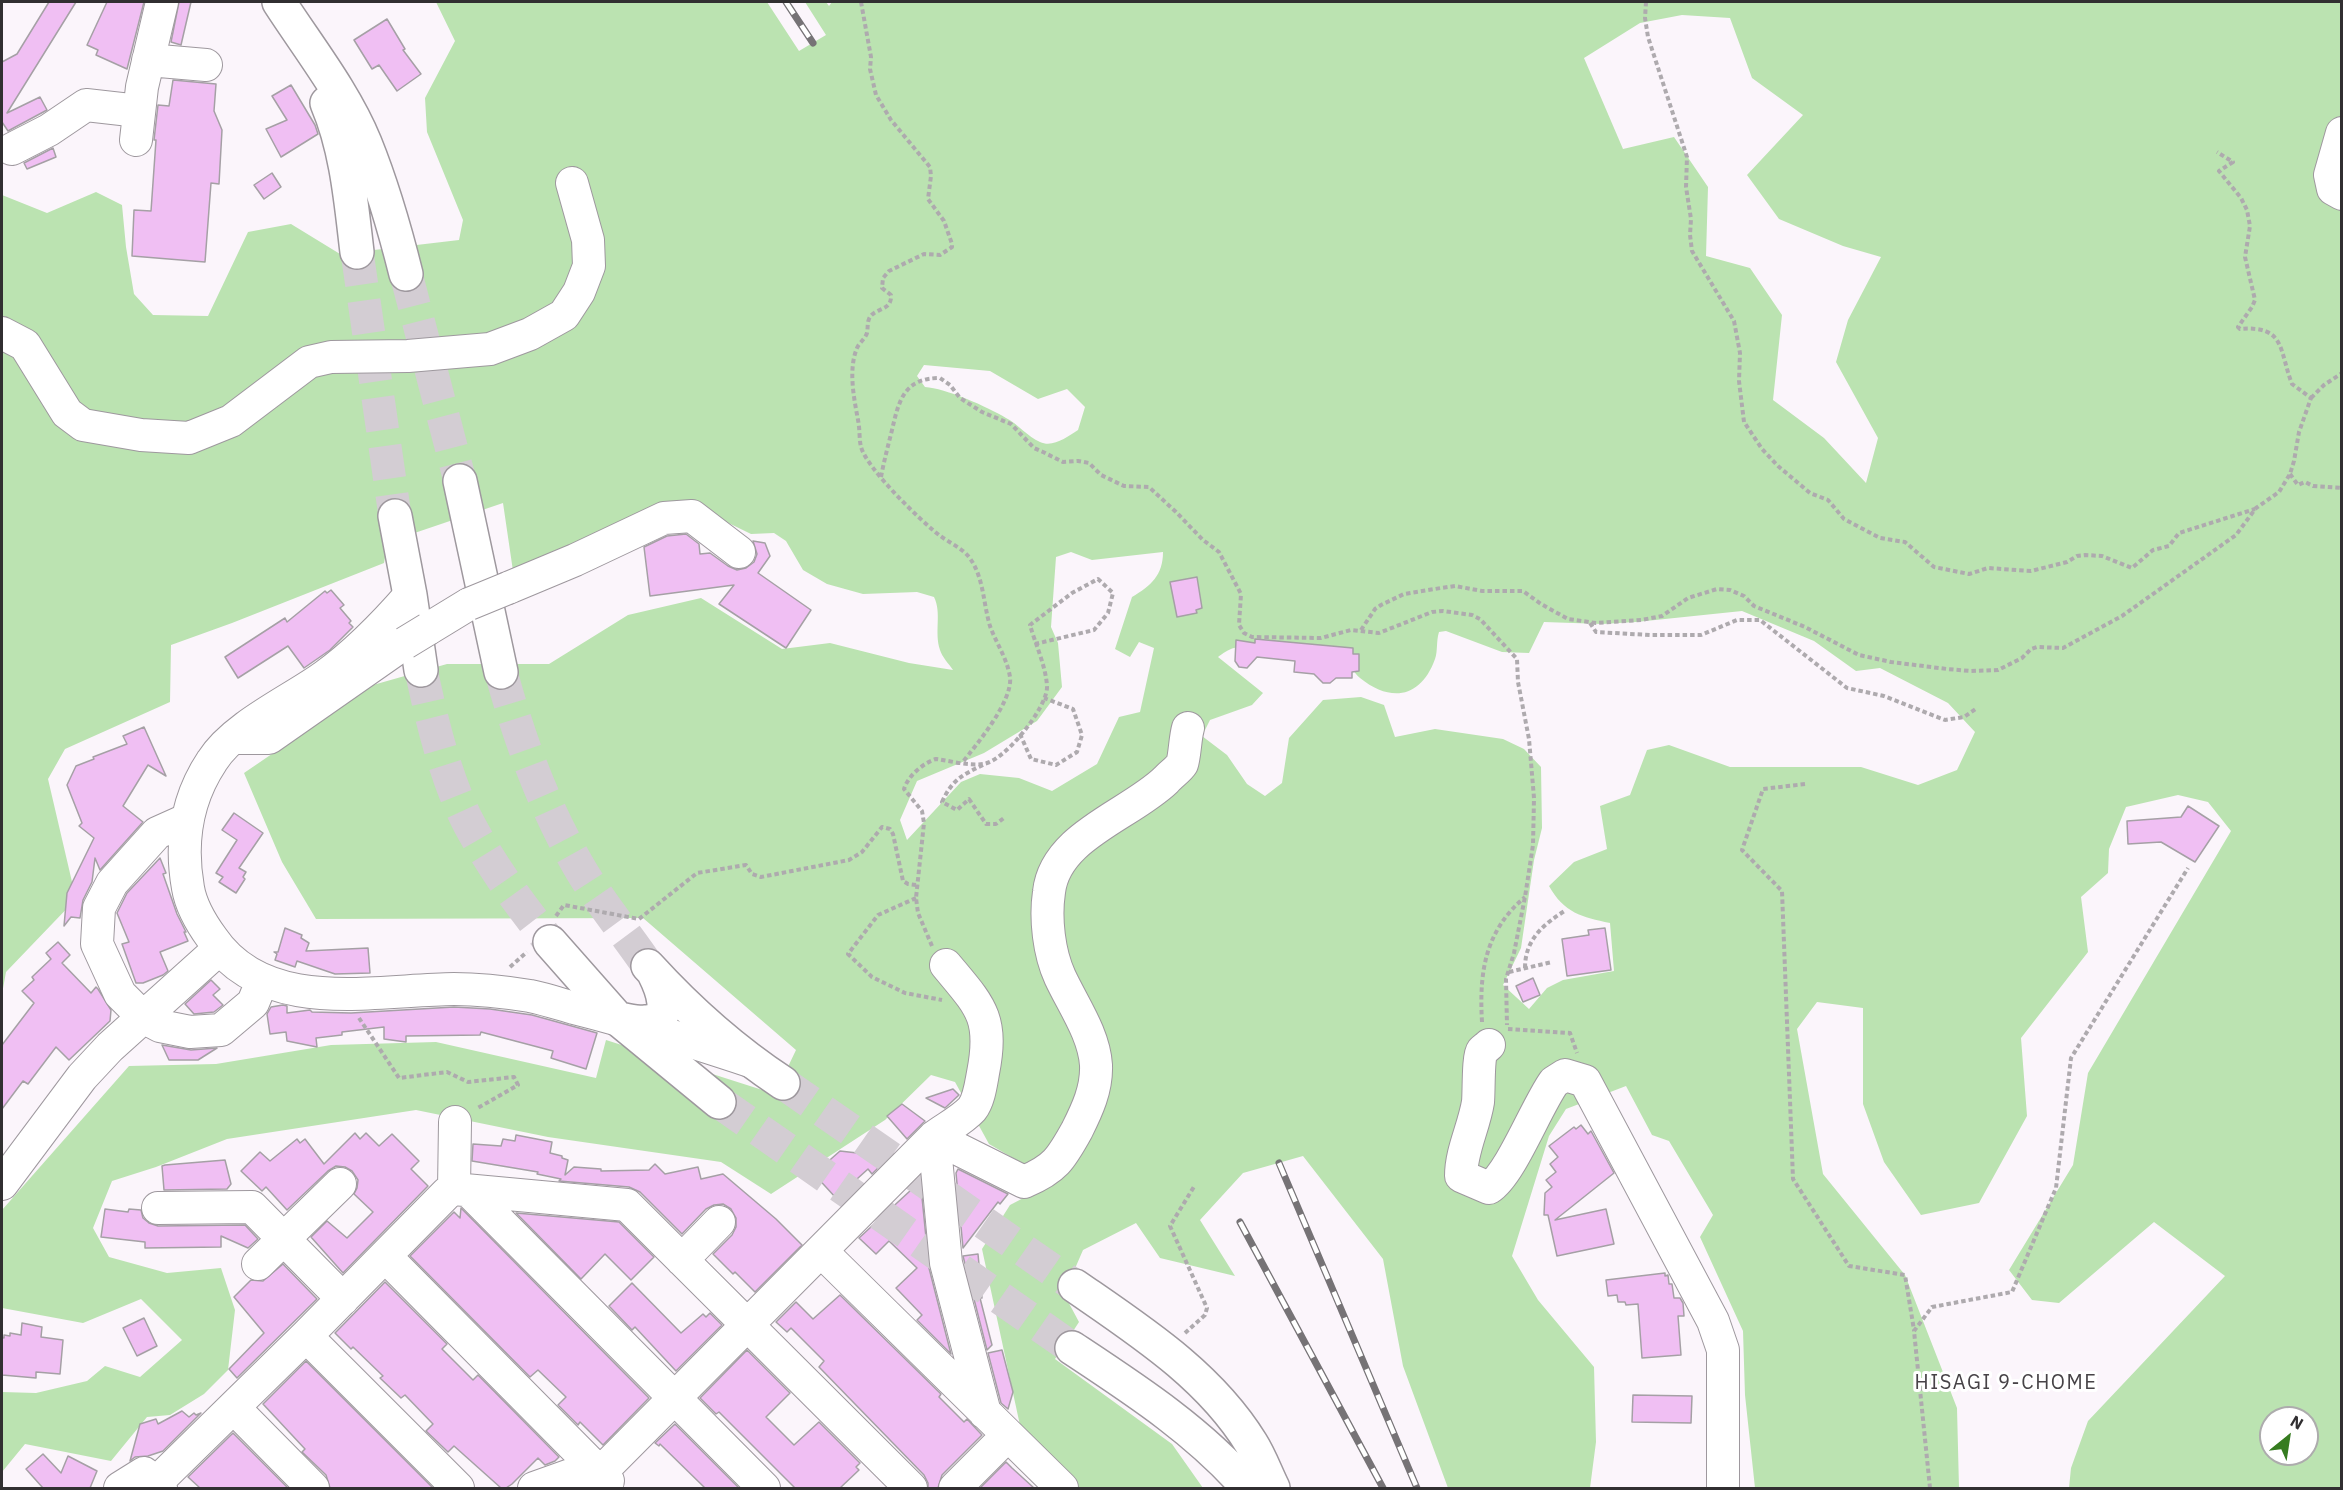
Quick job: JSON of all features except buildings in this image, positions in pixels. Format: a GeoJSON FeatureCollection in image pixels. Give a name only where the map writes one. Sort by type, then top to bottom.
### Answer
{"type":"FeatureCollection","features":[{"type":"Feature","properties":{"kind":"main road"},"geometry":{"type":"LineString","coordinates":[[286,13],[332,116],[347,172],[357,252]]}},
{"type":"Feature","properties":{"kind":"main road"},"geometry":{"type":"LineString","coordinates":[[286,13],[340,95],[364,142],[394,227],[406,274]]}},
{"type":"Feature","properties":{"kind":"main road"},"geometry":{"type":"LineString","coordinates":[[460,481],[501,672]]}},
{"type":"Feature","properties":{"kind":"main road"},"geometry":{"type":"LineString","coordinates":[[395,516],[418,647]]}},
{"type":"Feature","properties":{"kind":"main road"},"geometry":{"type":"LineString","coordinates":[[550,942],[618,1019],[719,1102]]}},
{"type":"Feature","properties":{"kind":"main road"},"geometry":{"type":"LineString","coordinates":[[618,1019],[648,1023],[658,1018],[664,1008],[664,993],[651,969],[681,1002],[752,1062],[783,1083]]}},
{"type":"Feature","properties":{"kind":"main road"},"geometry":{"type":"LineString","coordinates":[[1075,1286],[1178,1360],[1226,1409],[1252,1444],[1273,1488]]}},
{"type":"Feature","properties":{"kind":"main road"},"geometry":{"type":"LineString","coordinates":[[1072,1348],[1134,1389],[1186,1428],[1232,1469],[1248,1488]]}},
{"type":"Feature","properties":{"kind":"street"},"geometry":{"type":"LineString","coordinates":[[12,149],[49,130],[86,105],[137,125],[148,60],[162,2]]}},
{"type":"Feature","properties":{"kind":"street"},"geometry":{"type":"LineString","coordinates":[[148,60],[206,65]]}},
{"type":"Feature","properties":{"kind":"street"},"geometry":{"type":"LineString","coordinates":[[2342,133],[2330,175],[2333,189],[2342,194]]}},
{"type":"Feature","properties":{"kind":"street"},"geometry":{"type":"LineString","coordinates":[[2,333],[25,345],[67,413],[83,424],[141,435],[189,438],[231,422],[309,362],[331,357],[408,356],[490,349],[530,334],[564,315],[579,292],[589,266],[588,240],[572,183]]}},
{"type":"Feature","properties":{"kind":"street"},"geometry":{"type":"LineString","coordinates":[[235,738],[268,738],[418,647],[469,604],[575,560],[664,518],[692,516],[739,552]]}},
{"type":"Feature","properties":{"kind":"street"},"geometry":{"type":"LineString","coordinates":[[410,595],[366,644],[324,676],[265,714],[235,738],[214,758],[202,777],[186,820],[184,853],[189,898],[219,949],[238,967],[262,981],[294,991],[349,993],[457,989],[531,996],[618,1019],[752,1062]]}},
{"type":"Feature","properties":{"kind":"street"},"geometry":{"type":"LineString","coordinates":[[934,1137],[1024,1182],[1048,1172],[1066,1149],[1092,1098],[1096,1065],[1087,1031],[1059,975],[1052,952],[1048,921],[1048,891],[1062,856],[1097,828],[1158,788],[1182,764],[1188,728]]}},
{"type":"Feature","properties":{"kind":"street"},"geometry":{"type":"LineString","coordinates":[[186,820],[157,833],[112,883],[99,908],[97,944],[120,994],[142,1017],[160,1026],[190,1032],[221,1030],[253,1003],[262,981]]}},
{"type":"Feature","properties":{"kind":"street"},"geometry":{"type":"LineString","coordinates":[[2,1184],[82,1077],[142,1017],[219,949]]}},
{"type":"Feature","properties":{"kind":"street"},"geometry":{"type":"LineString","coordinates":[[607,1481],[675,1398],[934,1137],[972,1108],[981,1087],[989,1037],[983,1014],[972,995],[946,965]]}},
{"type":"Feature","properties":{"kind":"street"},"geometry":{"type":"LineString","coordinates":[[457,989],[487,967]]}},
{"type":"Feature","properties":{"kind":"street"},"geometry":{"type":"LineString","coordinates":[[1498,1037],[1481,1052],[1478,1102],[1461,1176],[1489,1188],[1500,1175],[1554,1082],[1565,1076],[1585,1081],[1713,1321],[1723,1350],[1723,1488]]}},
{"type":"Feature","properties":{"kind":"street"},"geometry":{"type":"LineString","coordinates":[[454,1122],[462,1190],[764,1488]]}},
{"type":"Feature","properties":{"kind":"street"},"geometry":{"type":"LineString","coordinates":[[934,1137],[946,1263],[986,1414]]}},
{"type":"Feature","properties":{"kind":"street"},"geometry":{"type":"LineString","coordinates":[[258,1264],[340,1184]]}},
{"type":"Feature","properties":{"kind":"street"},"geometry":{"type":"LineString","coordinates":[[120,1488],[144,1473],[158,1486],[447,1193],[462,1190],[627,1205],[911,1488]]}},
{"type":"Feature","properties":{"kind":"street"},"geometry":{"type":"LineString","coordinates":[[158,1208],[252,1207],[343,1299]]}},
{"type":"Feature","properties":{"kind":"street"},"geometry":{"type":"LineString","coordinates":[[682,1260],[718,1222]]}},
{"type":"Feature","properties":{"kind":"street"},"geometry":{"type":"LineString","coordinates":[[821,1251],[1062,1488]]}},
{"type":"Feature","properties":{"kind":"street"},"geometry":{"type":"LineString","coordinates":[[386,1256],[607,1481]]}},
{"type":"Feature","properties":{"kind":"street"},"geometry":{"type":"LineString","coordinates":[[306,1336],[458,1488]]}},
{"type":"Feature","properties":{"kind":"street"},"geometry":{"type":"LineString","coordinates":[[234,1408],[313,1488]]}},
{"type":"Feature","properties":{"kind":"street"},"geometry":{"type":"LineString","coordinates":[[955,1488],[1008,1435]]}},
{"type":"Feature","properties":{"kind":"street"},"geometry":{"type":"LineString","coordinates":[[534,1488],[576,1473],[607,1481]]}},
{"type":"Feature","properties":{"kind":"path"},"geometry":{"type":"LineString","coordinates":[[861,2],[876,95],[891,120],[930,167],[931,176],[927,195],[944,221],[952,244],[952,247],[940,255],[924,254],[886,273],[882,288],[891,295],[891,301],[887,307],[873,313],[868,321],[866,334],[857,348],[852,378],[861,449],[881,477],[928,527],[967,554],[974,564],[982,588],[990,624],[1010,679],[1008,693],[998,711],[984,735],[962,763]]}},
{"type":"Feature","properties":{"kind":"path"},"geometry":{"type":"LineString","coordinates":[[1646,2],[1645,18],[1648,37],[1687,157],[1686,187],[1691,219],[1692,251],[1734,321],[1740,353],[1739,381],[1744,422],[1778,466],[1810,493],[1827,500],[1844,519],[1880,538],[1905,542],[1934,567],[1968,574],[1988,568],[2031,572],[2085,555],[2102,556],[2132,568],[2153,550],[2169,546],[2180,533],[2256,508],[2279,492],[2290,474],[2299,432],[2311,398],[2324,385],[2342,373]]}},
{"type":"Feature","properties":{"kind":"path"},"geometry":{"type":"LineString","coordinates":[[2217,152],[2233,162],[2219,171],[2244,204],[2250,226],[2244,257],[2254,300],[2252,307],[2238,327],[2240,329],[2257,327],[2267,330],[2276,340],[2285,357],[2292,384],[2311,398]]}},
{"type":"Feature","properties":{"kind":"path"},"geometry":{"type":"LineString","coordinates":[[881,477],[899,400],[909,388],[921,380],[940,378],[960,398],[982,412],[1011,424],[1034,448],[1063,462],[1078,460],[1089,463],[1101,475],[1124,486],[1149,487],[1203,540],[1219,552],[1241,594],[1239,625],[1244,633],[1252,637],[1321,638],[1351,630],[1379,633],[1432,612],[1453,611],[1480,619],[1517,659],[1518,682],[1529,739],[1534,798],[1533,845],[1525,897],[1506,979],[1498,1037]]}},
{"type":"Feature","properties":{"kind":"path"},"geometry":{"type":"LineString","coordinates":[[2290,474],[2298,485],[2306,482],[2313,486],[2342,488]]}},
{"type":"Feature","properties":{"kind":"path"},"geometry":{"type":"LineString","coordinates":[[1361,630],[1375,609],[1404,594],[1455,586],[1482,591],[1523,591],[1562,616],[1590,623],[1641,620],[1662,616],[1688,598],[1717,589],[1730,590],[1744,596],[1754,606],[1805,627],[1859,655],[1891,662],[1970,672],[1998,670],[2022,658],[2031,649],[2037,647],[2063,648],[2122,616],[2236,535],[2256,508]]}},
{"type":"Feature","properties":{"kind":"path"},"geometry":{"type":"LineString","coordinates":[[1004,818],[996,824],[986,824],[969,799],[957,810],[942,802],[949,787],[964,774],[997,758],[1035,715],[1044,698],[1046,674],[1035,644],[1030,625],[1072,593],[1098,579],[1113,593],[1108,613],[1094,630],[1035,644]]}},
{"type":"Feature","properties":{"kind":"path"},"geometry":{"type":"LineString","coordinates":[[1590,623],[1596,632],[1701,635],[1737,620],[1760,620],[1847,688],[1884,696],[1945,720],[1964,717],[1977,708]]}},
{"type":"Feature","properties":{"kind":"path"},"geometry":{"type":"LineString","coordinates":[[1020,734],[1031,759],[1056,765],[1077,752],[1082,735],[1073,709],[1044,698]]}},
{"type":"Feature","properties":{"kind":"path"},"geometry":{"type":"LineString","coordinates":[[946,965],[934,950],[918,913],[916,885],[924,823],[922,811],[904,786],[914,773],[936,759],[984,764]]}},
{"type":"Feature","properties":{"kind":"path"},"geometry":{"type":"LineString","coordinates":[[1805,784],[1763,789],[1742,850],[1782,891],[1793,1179],[1849,1266],[1905,1275],[1914,1331],[1930,1488]]}},
{"type":"Feature","properties":{"kind":"path"},"geometry":{"type":"LineString","coordinates":[[564,905],[639,919],[697,873],[746,865],[752,874],[761,877],[836,864],[856,857],[882,827],[890,829],[893,834],[903,881],[916,885]]}},
{"type":"Feature","properties":{"kind":"path"},"geometry":{"type":"LineString","coordinates":[[1914,1331],[1932,1307],[2012,1292],[2056,1188],[2071,1058],[2188,868]]}},
{"type":"Feature","properties":{"kind":"path"},"geometry":{"type":"LineString","coordinates":[[1525,897],[1505,915],[1497,928],[1485,960],[1481,999],[1482,1022],[1498,1037],[1570,1033],[1585,1081]]}},
{"type":"Feature","properties":{"kind":"path"},"geometry":{"type":"LineString","coordinates":[[916,898],[878,915],[849,954],[872,977],[905,993],[940,1000],[972,995]]}},
{"type":"Feature","properties":{"kind":"path"},"geometry":{"type":"LineString","coordinates":[[1525,968],[1525,957],[1538,930],[1566,910]]}},
{"type":"Feature","properties":{"kind":"path"},"geometry":{"type":"LineString","coordinates":[[1509,972],[1552,962]]}},
{"type":"Feature","properties":{"kind":"path"},"geometry":{"type":"LineString","coordinates":[[349,993],[352,1004],[368,1034],[399,1078],[447,1072],[468,1082],[514,1077],[518,1085],[454,1122]]}},
{"type":"Feature","properties":{"kind":"path"},"geometry":{"type":"LineString","coordinates":[[1178,1360],[1182,1351],[1179,1339],[1205,1315],[1207,1308],[1170,1226],[1195,1185]]}},
{"type":"Feature","properties":{"kind":"green space"},"geometry":{"type":"Polygon","coordinates":[[[436,2],[767,2],[799,51],[826,35],[805,2],[826,2],[829,6],[832,2],[2341,2],[2341,1488],[2069,1488],[2071,1468],[2088,1421],[2225,1276],[2154,1222],[2059,1303],[2032,1300],[2009,1270],[2073,1165],[2088,1073],[2231,831],[2208,802],[2178,795],[2126,807],[2109,849],[2108,873],[2081,897],[2088,952],[2021,1038],[2027,1116],[1979,1203],[1921,1215],[1884,1162],[1863,1104],[1863,1008],[1817,1002],[1797,1029],[1823,1174],[1905,1275],[1957,1408],[1959,1488],[1755,1488],[1745,1395],[1743,1331],[1700,1237],[1713,1215],[1669,1141],[1652,1135],[1626,1086],[1566,1109],[1549,1136],[1512,1256],[1538,1300],[1594,1367],[1596,1442],[1590,1488],[1448,1488],[1403,1366],[1383,1259],[1303,1156],[1243,1173],[1200,1220],[1235,1276],[1160,1258],[1136,1223],[1083,1250],[1064,1294],[1079,1322],[1055,1359],[1172,1444],[1203,1488],[1079,1488],[1021,1430],[982,1249],[1010,1205],[1054,1182],[989,1144],[955,1082],[931,1075],[885,1120],[771,1194],[721,1162],[548,1137],[416,1110],[227,1139],[156,1167],[112,1181],[93,1228],[109,1257],[167,1273],[221,1268],[235,1310],[228,1370],[204,1394],[170,1415],[147,1417],[111,1461],[25,1444],[2,1472],[2,1392],[36,1393],[87,1381],[105,1366],[140,1377],[182,1340],[141,1299],[83,1323],[2,1308],[2,1210],[129,1066],[216,1064],[331,1045],[436,1042],[596,1078],[606,1040],[775,1094],[796,1050],[643,918],[316,919],[282,862],[244,773],[373,685],[447,664],[549,664],[628,615],[701,598],[782,649],[830,643],[909,663],[953,670],[944,658],[938,643],[937,610],[934,597],[917,592],[863,594],[827,584],[803,570],[786,541],[774,533],[751,534],[710,514],[513,571],[503,503],[388,542],[384,563],[171,645],[170,702],[65,749],[48,779],[76,899],[6,972],[2,994],[2,195],[47,213],[96,192],[122,205],[134,294],[153,315],[208,316],[248,232],[291,224],[340,254],[459,240],[463,220],[427,132],[425,98],[455,41],[436,2]],[[1682,15],[1640,23],[1584,58],[1623,149],[1674,137],[1708,187],[1706,256],[1750,268],[1782,315],[1773,400],[1824,438],[1866,483],[1878,438],[1836,362],[1848,320],[1881,257],[1843,246],[1779,219],[1747,175],[1803,115],[1752,78],[1730,18],[1682,15]],[[924,365],[917,376],[925,387],[955,394],[989,409],[1036,440],[1050,444],[1078,430],[1085,407],[1067,389],[1038,399],[990,371],[924,365]],[[1071,552],[1056,557],[1051,627],[1058,643],[1062,687],[1037,721],[984,753],[917,781],[900,820],[907,840],[961,782],[980,774],[1019,778],[1052,791],[1097,764],[1119,717],[1140,712],[1154,648],[1139,642],[1130,657],[1115,649],[1132,597],[1155,579],[1161,567],[1163,552],[1092,560],[1071,552]],[[1742,611],[1602,624],[1544,622],[1529,653],[1502,652],[1446,631],[1439,632],[1435,659],[1422,682],[1413,689],[1394,693],[1372,686],[1360,678],[1346,662],[1337,659],[1271,649],[1234,648],[1218,657],[1263,693],[1252,705],[1210,720],[1202,736],[1227,755],[1247,784],[1265,796],[1282,783],[1289,738],[1323,700],[1361,697],[1384,705],[1395,737],[1435,729],[1503,739],[1524,749],[1541,767],[1542,828],[1534,860],[1521,948],[1503,985],[1529,1009],[1547,988],[1563,980],[1614,971],[1610,923],[1568,908],[1549,886],[1574,862],[1607,849],[1600,806],[1630,795],[1647,750],[1669,745],[1730,767],[1861,767],[1918,785],[1957,770],[1975,732],[1948,703],[1880,668],[1856,671],[1814,641],[1742,611]]]}},
{"type":"Feature","properties":{"kind":"tunnel"},"geometry":{"type":"LineString","coordinates":[[357,252],[395,516]]}},
{"type":"Feature","properties":{"kind":"tunnel"},"geometry":{"type":"LineString","coordinates":[[406,274],[460,481]]}},
{"type":"Feature","properties":{"kind":"tunnel"},"geometry":{"type":"LineString","coordinates":[[421,670],[440,749],[460,806],[497,870],[550,942]]}},
{"type":"Feature","properties":{"kind":"tunnel"},"geometry":{"type":"LineString","coordinates":[[501,672],[525,750],[556,824],[590,884],[648,966]]}},
{"type":"Feature","properties":{"kind":"tunnel"},"geometry":{"type":"LineString","coordinates":[[783,1083],[1075,1286]]}},
{"type":"Feature","properties":{"kind":"tunnel"},"geometry":{"type":"LineString","coordinates":[[719,1102],[1072,1348]]}},
{"type":"Feature","properties":{"kind":"railway"},"geometry":{"type":"LineString","coordinates":[[786,2],[813,43]]}},
{"type":"Feature","properties":{"kind":"railway"},"geometry":{"type":"LineString","coordinates":[[1279,1163],[1417,1488]]}},
{"type":"Feature","properties":{"kind":"railway"},"geometry":{"type":"LineString","coordinates":[[1240,1222],[1383,1488]]}},
{"type":"Feature","properties":{"kind":"district","name":"HISAGI 9-CHOME"},"geometry":{"type":"Point","coordinates":[2006,1383]}}]}
